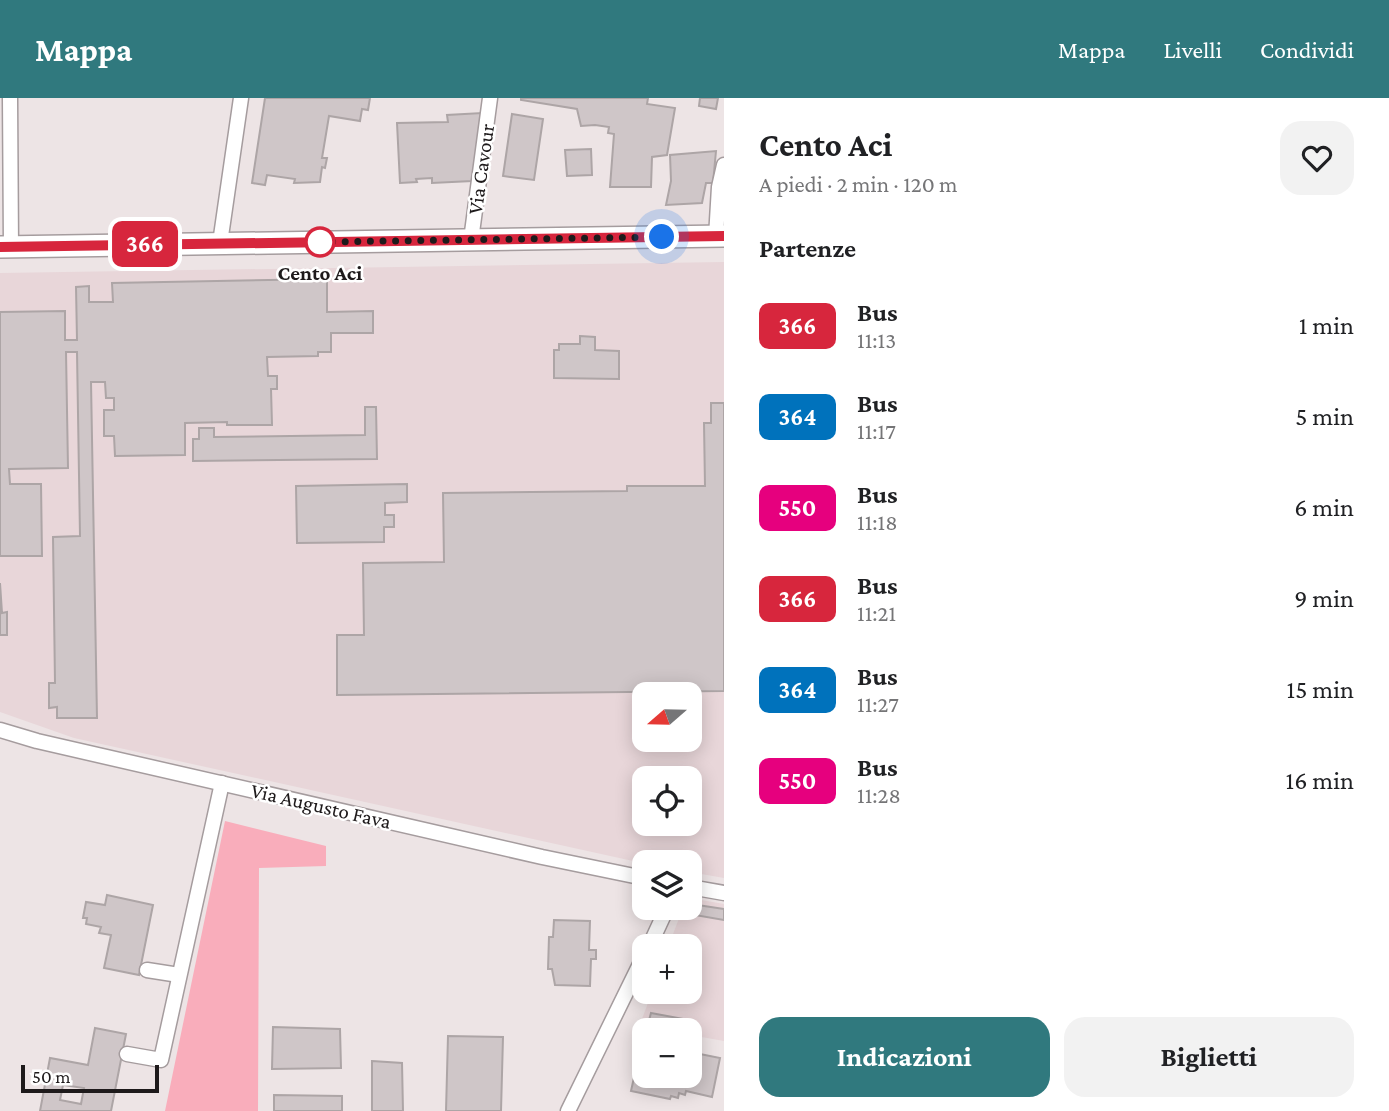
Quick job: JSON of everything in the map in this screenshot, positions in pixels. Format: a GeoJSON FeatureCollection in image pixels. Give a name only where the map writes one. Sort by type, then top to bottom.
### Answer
{"type":"FeatureCollection","features":[{"type":"Feature","properties":{"kind":"main road"},"geometry":{"type":"LineString","coordinates":[[6,247],[720,236]]}},
{"type":"Feature","properties":{"kind":"street"},"geometry":{"type":"LineString","coordinates":[[6,247],[10,98]]}},
{"type":"Feature","properties":{"kind":"street"},"geometry":{"type":"LineString","coordinates":[[220,243],[241,98]]}},
{"type":"Feature","properties":{"kind":"street","name":"Via Cavour"},"geometry":{"type":"LineString","coordinates":[[471,240],[491,98]]}},
{"type":"Feature","properties":{"kind":"street"},"geometry":{"type":"LineString","coordinates":[[720,236],[719,187],[724,165]]}},
{"type":"Feature","properties":{"kind":"street","name":"Via Augusto Fava"},"geometry":{"type":"LineString","coordinates":[[0,730],[37,741],[632,876]]}},
{"type":"Feature","properties":{"kind":"street"},"geometry":{"type":"LineString","coordinates":[[127,1054],[161,1060],[222,783]]}},
{"type":"Feature","properties":{"kind":"street"},"geometry":{"type":"LineString","coordinates":[[702,889],[724,893]]}},
{"type":"Feature","properties":{"kind":"street"},"geometry":{"type":"LineString","coordinates":[[147,970],[180,975]]}},
{"type":"Feature","properties":{"kind":"street"},"geometry":{"type":"LineString","coordinates":[[568,1111],[632,980]]}},
{"type":"Feature","properties":{"kind":"shaded area"},"geometry":{"type":"Polygon","coordinates":[[[724,262],[724,878],[702,874],[702,850],[632,850],[632,861],[74,738],[0,712],[0,273],[724,262]]]}},
{"type":"Feature","properties":{"kind":"shaded area"},"geometry":{"type":"Polygon","coordinates":[[[225,821],[326,846],[326,866],[259,868],[258,1111],[165,1111],[225,821]]]}},
{"type":"Feature","properties":{"kind":"shaded area"},"geometry":{"type":"Polygon","coordinates":[[[702,900],[724,904],[724,1041],[702,1037],[702,1018],[642,1018],[648,1004],[702,1004],[702,934],[673,934],[678,920],[702,920],[702,900]]]}},
{"type":"Feature","properties":{"kind":"building"},"geometry":{"type":"Polygon","coordinates":[[[265,98],[370,98],[368,110],[362,109],[360,121],[329,116],[322,158],[327,158],[325,168],[322,167],[320,182],[294,183],[295,179],[267,175],[265,185],[252,183],[265,98]]]}},
{"type":"Feature","properties":{"kind":"building"},"geometry":{"type":"Polygon","coordinates":[[[521,98],[648,98],[647,104],[675,108],[667,155],[652,157],[651,187],[610,187],[614,134],[608,133],[609,127],[581,126],[577,109],[521,98]]]}},
{"type":"Feature","properties":{"kind":"building"},"geometry":{"type":"Polygon","coordinates":[[[700,98],[718,98],[716,109],[699,106],[700,98]]]}},
{"type":"Feature","properties":{"kind":"building"},"geometry":{"type":"Polygon","coordinates":[[[482,113],[472,181],[432,183],[432,178],[400,183],[397,123],[448,122],[447,115],[482,113]]]}},
{"type":"Feature","properties":{"kind":"building"},"geometry":{"type":"Polygon","coordinates":[[[512,114],[543,119],[534,180],[503,176],[512,114]]]}},
{"type":"Feature","properties":{"kind":"building"},"geometry":{"type":"Polygon","coordinates":[[[591,149],[592,175],[567,176],[565,150],[591,149]]]}},
{"type":"Feature","properties":{"kind":"building"},"geometry":{"type":"Polygon","coordinates":[[[716,151],[713,183],[706,183],[702,203],[666,205],[671,181],[670,155],[716,151]]]}},
{"type":"Feature","properties":{"kind":"building"},"geometry":{"type":"Polygon","coordinates":[[[327,279],[327,312],[373,311],[373,333],[331,333],[331,352],[318,352],[318,356],[267,357],[268,376],[277,376],[277,389],[271,389],[272,425],[185,423],[185,455],[115,456],[114,436],[104,436],[104,410],[114,410],[114,398],[106,398],[105,382],[91,382],[97,718],[57,718],[57,707],[49,708],[49,683],[55,683],[53,537],[80,536],[77,352],[66,352],[68,468],[9,469],[10,484],[41,484],[42,556],[0,556],[0,312],[65,311],[65,340],[77,340],[76,287],[89,286],[89,302],[113,302],[112,283],[327,279]]]}},
{"type":"Feature","properties":{"kind":"building"},"geometry":{"type":"Polygon","coordinates":[[[580,336],[595,337],[595,350],[619,351],[619,379],[554,378],[554,350],[559,350],[559,344],[580,344],[580,336]]]}},
{"type":"Feature","properties":{"kind":"building"},"geometry":{"type":"Polygon","coordinates":[[[711,403],[724,403],[724,691],[702,691],[702,682],[632,682],[632,692],[337,695],[337,635],[364,635],[363,563],[444,562],[443,493],[627,491],[627,486],[705,486],[704,423],[711,423],[711,403]]]}},
{"type":"Feature","properties":{"kind":"building"},"geometry":{"type":"Polygon","coordinates":[[[365,407],[376,407],[377,459],[193,461],[193,439],[199,439],[199,428],[214,428],[214,437],[365,435],[365,407]]]}},
{"type":"Feature","properties":{"kind":"building"},"geometry":{"type":"Polygon","coordinates":[[[407,484],[407,502],[385,503],[385,515],[394,515],[394,527],[384,527],[384,542],[297,543],[296,486],[407,484]]]}},
{"type":"Feature","properties":{"kind":"building"},"geometry":{"type":"Polygon","coordinates":[[[0,583],[2,613],[7,612],[7,635],[0,635],[0,583]]]}},
{"type":"Feature","properties":{"kind":"building"},"geometry":{"type":"Polygon","coordinates":[[[107,895],[153,905],[139,975],[104,968],[111,935],[99,933],[101,927],[86,924],[87,918],[83,918],[86,902],[105,905],[107,895]]]}},
{"type":"Feature","properties":{"kind":"building"},"geometry":{"type":"Polygon","coordinates":[[[702,906],[724,909],[724,920],[702,916],[702,906]]]}},
{"type":"Feature","properties":{"kind":"building"},"geometry":{"type":"Polygon","coordinates":[[[554,920],[590,921],[589,950],[596,950],[596,959],[591,959],[590,986],[555,985],[552,969],[548,969],[549,937],[553,937],[554,920]]]}},
{"type":"Feature","properties":{"kind":"building"},"geometry":{"type":"Polygon","coordinates":[[[651,1013],[678,1018],[650,1018],[651,1013]]]}},
{"type":"Feature","properties":{"kind":"building"},"geometry":{"type":"Polygon","coordinates":[[[273,1027],[340,1029],[341,1068],[272,1069],[273,1027]]]}},
{"type":"Feature","properties":{"kind":"building"},"geometry":{"type":"Polygon","coordinates":[[[95,1028],[126,1034],[111,1111],[40,1111],[50,1058],[88,1065],[95,1028]],[[63,1085],[60,1100],[81,1104],[84,1088],[63,1085]]]}},
{"type":"Feature","properties":{"kind":"building"},"geometry":{"type":"Polygon","coordinates":[[[448,1036],[503,1037],[501,1111],[446,1111],[448,1036]]]}},
{"type":"Feature","properties":{"kind":"building"},"geometry":{"type":"Polygon","coordinates":[[[702,1054],[720,1058],[712,1097],[686,1091],[685,1095],[679,1093],[678,1098],[671,1096],[670,1099],[631,1091],[632,1086],[702,1088],[702,1054]]]}},
{"type":"Feature","properties":{"kind":"building"},"geometry":{"type":"Polygon","coordinates":[[[372,1061],[402,1063],[403,1111],[372,1111],[372,1061]]]}},
{"type":"Feature","properties":{"kind":"building"},"geometry":{"type":"Polygon","coordinates":[[[274,1095],[342,1096],[342,1111],[274,1111],[274,1095]]]}},
{"type":"Feature","properties":{"kind":"bus line","name":"366"},"geometry":{"type":"LineString","coordinates":[[0,247],[724,236]]}},
{"type":"Feature","properties":{"kind":"place","name":"Cento Aci"},"geometry":{"type":"Point","coordinates":[320,242]}},
{"type":"Feature","properties":{"kind":"route"},"geometry":{"type":"LineString","coordinates":[[320,242],[662,237]]}}]}
